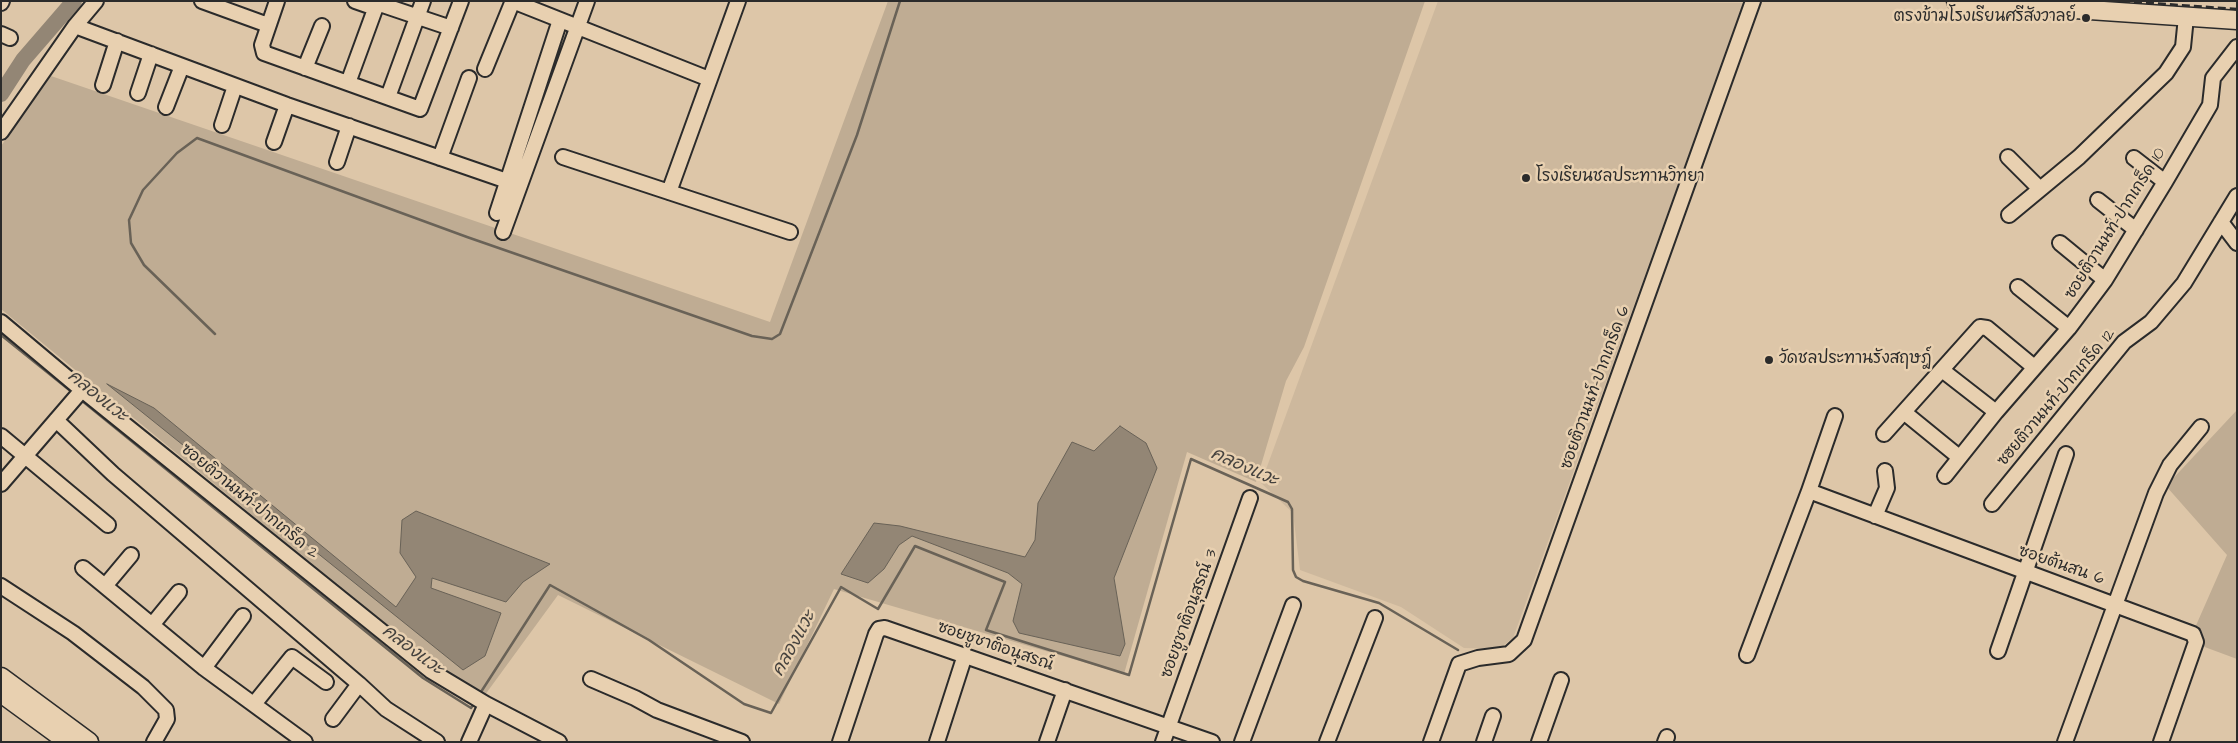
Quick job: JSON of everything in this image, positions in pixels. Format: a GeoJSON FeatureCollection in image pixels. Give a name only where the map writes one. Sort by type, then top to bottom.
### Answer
{"type":"FeatureCollection","features":[{"type":"Feature","properties":{"kind":"main road"},"geometry":{"type":"LineString","coordinates":[[1956,1],[2237,20]]}},
{"type":"Feature","properties":{"kind":"main road"},"geometry":{"type":"LineString","coordinates":[[1,677],[89,742]]}},
{"type":"Feature","properties":{"kind":"main road"},"geometry":{"type":"LineString","coordinates":[[1,693],[68,742]]}},
{"type":"Feature","properties":{"kind":"street"},"geometry":{"type":"LineString","coordinates":[[1,132],[75,26],[96,1]]}},
{"type":"Feature","properties":{"kind":"street"},"geometry":{"type":"LineString","coordinates":[[202,1],[268,25]]}},
{"type":"Feature","properties":{"kind":"street"},"geometry":{"type":"LineString","coordinates":[[277,1],[262,45],[264,53],[420,109],[461,1]]}},
{"type":"Feature","properties":{"kind":"street"},"geometry":{"type":"LineString","coordinates":[[355,1],[377,4],[451,28]]}},
{"type":"Feature","properties":{"kind":"street"},"geometry":{"type":"LineString","coordinates":[[388,97],[423,1]]}},
{"type":"Feature","properties":{"kind":"street"},"geometry":{"type":"LineString","coordinates":[[503,232],[586,1]]}},
{"type":"Feature","properties":{"kind":"street"},"geometry":{"type":"LineString","coordinates":[[669,192],[738,1]]}},
{"type":"Feature","properties":{"kind":"street","name":"ซอยติวานนท์-ปากเกร็ด 6"},"geometry":{"type":"LineString","coordinates":[[1431,742],[1459,664],[1478,658],[1508,654],[1524,640],[1753,1]]}},
{"type":"Feature","properties":{"kind":"street"},"geometry":{"type":"LineString","coordinates":[[486,69],[512,3],[519,3],[709,79]]}},
{"type":"Feature","properties":{"kind":"street"},"geometry":{"type":"LineString","coordinates":[[348,83],[377,4]]}},
{"type":"Feature","properties":{"kind":"street"},"geometry":{"type":"LineString","coordinates":[[2009,215],[2079,157],[2166,73],[2183,47],[2186,17]]}},
{"type":"Feature","properties":{"kind":"street"},"geometry":{"type":"LineString","coordinates":[[497,214],[560,20]]}},
{"type":"Feature","properties":{"kind":"street"},"geometry":{"type":"LineString","coordinates":[[75,26],[287,105],[507,181]]}},
{"type":"Feature","properties":{"kind":"street"},"geometry":{"type":"LineString","coordinates":[[306,68],[322,26]]}},
{"type":"Feature","properties":{"kind":"street"},"geometry":{"type":"LineString","coordinates":[[103,85],[116,41]]}},
{"type":"Feature","properties":{"kind":"street","name":"ซอยติวานนท์-ปากเกร็ด 10"},"geometry":{"type":"LineString","coordinates":[[1945,476],[1996,412],[2069,328],[2105,280],[2210,105],[2213,78],[2237,47]]}},
{"type":"Feature","properties":{"kind":"street"},"geometry":{"type":"LineString","coordinates":[[138,93],[151,54]]}},
{"type":"Feature","properties":{"kind":"street"},"geometry":{"type":"LineString","coordinates":[[166,107],[182,66]]}},
{"type":"Feature","properties":{"kind":"street"},"geometry":{"type":"LineString","coordinates":[[440,158],[469,78]]}},
{"type":"Feature","properties":{"kind":"street"},"geometry":{"type":"LineString","coordinates":[[222,126],[235,86]]}},
{"type":"Feature","properties":{"kind":"street"},"geometry":{"type":"LineString","coordinates":[[274,142],[287,105]]}},
{"type":"Feature","properties":{"kind":"street"},"geometry":{"type":"LineString","coordinates":[[337,162],[349,126]]}},
{"type":"Feature","properties":{"kind":"street"},"geometry":{"type":"LineString","coordinates":[[563,157],[790,232]]}},
{"type":"Feature","properties":{"kind":"street"},"geometry":{"type":"LineString","coordinates":[[2008,157],[2040,189]]}},
{"type":"Feature","properties":{"kind":"street"},"geometry":{"type":"LineString","coordinates":[[2134,158],[2165,182]]}},
{"type":"Feature","properties":{"kind":"street","name":"ซฮยติวานนท์-ปากเกร็ด 12"},"geometry":{"type":"LineString","coordinates":[[1992,504],[2124,342],[2151,322],[2184,283],[2237,196]]}},
{"type":"Feature","properties":{"kind":"street"},"geometry":{"type":"LineString","coordinates":[[2098,200],[2136,230]]}},
{"type":"Feature","properties":{"kind":"street"},"geometry":{"type":"LineString","coordinates":[[2222,222],[2237,243]]}},
{"type":"Feature","properties":{"kind":"street"},"geometry":{"type":"LineString","coordinates":[[2060,243],[2105,280]]}},
{"type":"Feature","properties":{"kind":"street"},"geometry":{"type":"LineString","coordinates":[[2018,287],[2069,328]]}},
{"type":"Feature","properties":{"kind":"street","name":"ซอยติวานนท์-ปากเกร็ด 2"},"geometry":{"type":"LineString","coordinates":[[1,322],[78,394],[431,671],[480,700],[559,742]]}},
{"type":"Feature","properties":{"kind":"street"},"geometry":{"type":"LineString","coordinates":[[1884,434],[1905,413],[1977,329],[1982,326],[1987,328],[2034,367]]}},
{"type":"Feature","properties":{"kind":"street"},"geometry":{"type":"LineString","coordinates":[[1942,370],[1996,412]]}},
{"type":"Feature","properties":{"kind":"street"},"geometry":{"type":"LineString","coordinates":[[1,484],[78,394]]}},
{"type":"Feature","properties":{"kind":"street"},"geometry":{"type":"LineString","coordinates":[[1905,413],[1959,457]]}},
{"type":"Feature","properties":{"kind":"street"},"geometry":{"type":"LineString","coordinates":[[1747,655],[1810,492],[1835,416]]}},
{"type":"Feature","properties":{"kind":"street"},"geometry":{"type":"LineString","coordinates":[[56,420],[113,474],[386,709],[437,742]]}},
{"type":"Feature","properties":{"kind":"street"},"geometry":{"type":"LineString","coordinates":[[2065,742],[2156,493],[2170,465],[2201,427]]}},
{"type":"Feature","properties":{"kind":"street"},"geometry":{"type":"LineString","coordinates":[[1,436],[108,525]]}},
{"type":"Feature","properties":{"kind":"street"},"geometry":{"type":"LineString","coordinates":[[1998,651],[2066,454]]}},
{"type":"Feature","properties":{"kind":"street"},"geometry":{"type":"LineString","coordinates":[[1875,516],[1887,488],[1885,471]]}},
{"type":"Feature","properties":{"kind":"street","name":"ซอยต้นสน 6"},"geometry":{"type":"LineString","coordinates":[[1810,492],[2193,634],[2196,642],[2161,742]]}},
{"type":"Feature","properties":{"kind":"street","name":"ซอยชูชาติอนุสรณ์ 3"},"geometry":{"type":"LineString","coordinates":[[1163,742],[1250,498]]}},
{"type":"Feature","properties":{"kind":"street"},"geometry":{"type":"LineString","coordinates":[[104,586],[132,555]]}},
{"type":"Feature","properties":{"kind":"street"},"geometry":{"type":"LineString","coordinates":[[83,568],[204,668],[305,742]]}},
{"type":"Feature","properties":{"kind":"street"},"geometry":{"type":"LineString","coordinates":[[1,577],[31,597]]}},
{"type":"Feature","properties":{"kind":"street"},"geometry":{"type":"LineString","coordinates":[[1,586],[73,633],[143,687],[166,710],[166,719],[154,742]]}},
{"type":"Feature","properties":{"kind":"street"},"geometry":{"type":"LineString","coordinates":[[152,625],[179,592]]}},
{"type":"Feature","properties":{"kind":"street"},"geometry":{"type":"LineString","coordinates":[[1242,742],[1293,605]]}},
{"type":"Feature","properties":{"kind":"street"},"geometry":{"type":"LineString","coordinates":[[204,668],[243,616]]}},
{"type":"Feature","properties":{"kind":"street"},"geometry":{"type":"LineString","coordinates":[[1327,742],[1375,618]]}},
{"type":"Feature","properties":{"kind":"street","name":"ซอยชูชาติอนุสรณ์"},"geometry":{"type":"LineString","coordinates":[[840,742],[876,634],[879,629],[885,628],[1212,742]]}},
{"type":"Feature","properties":{"kind":"street"},"geometry":{"type":"LineString","coordinates":[[936,742],[965,655]]}},
{"type":"Feature","properties":{"kind":"street"},"geometry":{"type":"LineString","coordinates":[[254,704],[292,658],[326,682]]}},
{"type":"Feature","properties":{"kind":"street"},"geometry":{"type":"LineString","coordinates":[[591,679],[635,698],[710,737],[742,742]]}},
{"type":"Feature","properties":{"kind":"street"},"geometry":{"type":"LineString","coordinates":[[1538,742],[1561,680]]}},
{"type":"Feature","properties":{"kind":"street"},"geometry":{"type":"LineString","coordinates":[[333,719],[359,684]]}},
{"type":"Feature","properties":{"kind":"street"},"geometry":{"type":"LineString","coordinates":[[1047,742],[1065,690]]}},
{"type":"Feature","properties":{"kind":"street"},"geometry":{"type":"LineString","coordinates":[[469,742],[480,700]]}},
{"type":"Feature","properties":{"kind":"street"},"geometry":{"type":"LineString","coordinates":[[1484,742],[1493,716]]}},
{"type":"Feature","properties":{"kind":"shaded area"},"geometry":{"type":"Polygon","coordinates":[[[888,1],[1425,1],[1304,347],[1286,381],[1256,482],[1187,452],[1124,674],[834,589],[779,704],[558,595],[482,699],[449,677],[1,309],[1,146],[51,76],[770,322],[888,1]]]}},
{"type":"Feature","properties":{"kind":"shaded area","name":"โรงเรียนชลประทานวิทยา"},"geometry":{"type":"Polygon","coordinates":[[[1438,1],[1744,3],[1513,638],[1499,649],[1464,648],[1401,607],[1300,570],[1293,513],[1261,483],[1438,1]]]}},
{"type":"Feature","properties":{"kind":"shaded area"},"geometry":{"type":"Polygon","coordinates":[[[107,384],[154,408],[396,607],[416,577],[400,553],[402,520],[416,511],[550,564],[523,582],[506,602],[432,578],[431,588],[501,613],[485,656],[463,670],[107,384]]]}},
{"type":"Feature","properties":{"kind":"shaded area"},"geometry":{"type":"Polygon","coordinates":[[[2237,410],[2237,659],[2202,646],[2194,630],[2227,555],[2166,486],[2237,410]]]}},
{"type":"Feature","properties":{"kind":"shaded area"},"geometry":{"type":"Polygon","coordinates":[[[1120,426],[1146,443],[1157,468],[1114,578],[1125,644],[1120,656],[1019,633],[1013,621],[1022,584],[1008,573],[912,536],[899,545],[884,569],[868,583],[841,574],[874,523],[900,526],[1025,557],[1035,540],[1038,503],[1072,442],[1094,451],[1120,426]]]}},
{"type":"Feature","properties":{"kind":"waterway"},"geometry":{"type":"LineString","coordinates":[[1,94],[23,60],[74,1]]}},
{"type":"Feature","properties":{"kind":"waterway"},"geometry":{"type":"LineString","coordinates":[[215,334],[144,265],[131,243],[129,220],[143,190],[177,153],[197,138],[467,237],[752,336],[772,339],[780,334],[857,135],[900,1]]}},
{"type":"Feature","properties":{"kind":"waterway","name":"คลองแวะ"},"geometry":{"type":"LineString","coordinates":[[1,335],[73,393]]}},
{"type":"Feature","properties":{"kind":"waterway","name":"คลองแวะ"},"geometry":{"type":"LineString","coordinates":[[81,400],[423,678],[471,708],[475,702]]}},
{"type":"Feature","properties":{"kind":"waterway","name":"คลองแวะ"},"geometry":{"type":"LineString","coordinates":[[479,695],[550,585],[649,640],[744,704],[771,713],[841,587],[878,609],[915,546],[1005,582],[986,630],[1129,675],[1191,459],[1288,502],[1292,509],[1293,570],[1296,577],[1303,581],[1379,603],[1458,650]]}},
{"type":"Feature","properties":{"kind":"railway"},"geometry":{"type":"LineString","coordinates":[[2122,1],[2237,9]]}},
{"type":"Feature","properties":{"kind":"place","name":"ตรงข้ามโรงเรียนศรีสังวาลย์"},"geometry":{"type":"Point","coordinates":[2086,18]}},
{"type":"Feature","properties":{"kind":"place","name":"โรงเรียนชลประทานวิทยา"},"geometry":{"type":"Point","coordinates":[1526,178]}},
{"type":"Feature","properties":{"kind":"place","name":"วัดชลประทานรังสฤษฎ์"},"geometry":{"type":"Point","coordinates":[1769,360]}}]}
